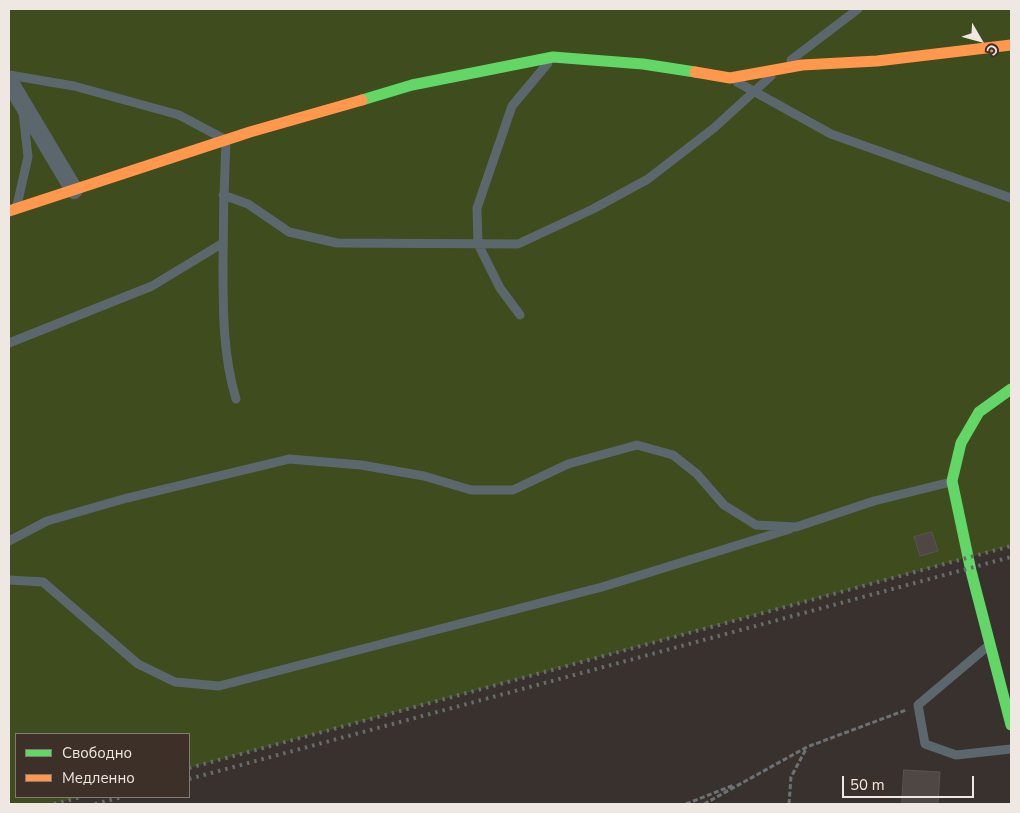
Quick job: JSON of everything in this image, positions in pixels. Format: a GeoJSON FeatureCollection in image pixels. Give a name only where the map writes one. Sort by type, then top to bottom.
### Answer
{"type":"FeatureCollection","features":[{"type":"Feature","properties":{"kind":"street"},"geometry":{"type":"LineString","coordinates":[[13,209],[226,140],[412,85],[553,57],[643,64],[730,78],[778,70],[1011,44]]}},
{"type":"Feature","properties":{"kind":"street"},"geometry":{"type":"LineString","coordinates":[[9,81],[74,190]]}},
{"type":"Feature","properties":{"kind":"street"},"geometry":{"type":"LineString","coordinates":[[1011,389],[979,412],[960,443],[952,481],[1011,725]]}},
{"type":"Feature","properties":{"kind":"lane"},"geometry":{"type":"LineString","coordinates":[[223,195],[248,204],[289,232],[338,243],[518,244],[593,210],[648,179],[714,128],[778,70],[858,9]]}},
{"type":"Feature","properties":{"kind":"lane"},"geometry":{"type":"LineString","coordinates":[[520,315],[500,288],[478,244],[477,208],[512,106],[553,57]]}},
{"type":"Feature","properties":{"kind":"lane"},"geometry":{"type":"LineString","coordinates":[[9,75],[74,86],[179,115],[226,140],[223,195],[223,317],[229,375],[236,398]]}},
{"type":"Feature","properties":{"kind":"lane"},"geometry":{"type":"LineString","coordinates":[[730,78],[831,134],[1011,198]]}},
{"type":"Feature","properties":{"kind":"lane"},"geometry":{"type":"LineString","coordinates":[[13,209],[28,157],[21,102]]}},
{"type":"Feature","properties":{"kind":"lane"},"geometry":{"type":"LineString","coordinates":[[9,342],[152,286],[223,243]]}},
{"type":"Feature","properties":{"kind":"lane"},"geometry":{"type":"LineString","coordinates":[[9,541],[47,521],[127,498],[289,459],[360,465],[424,476],[471,490],[513,490],[568,464],[637,444],[673,455],[697,474],[724,505],[756,526],[796,527]]}},
{"type":"Feature","properties":{"kind":"lane"},"geometry":{"type":"LineString","coordinates":[[9,580],[43,582],[138,664],[175,682],[219,686],[602,587],[874,501],[952,481]]}},
{"type":"Feature","properties":{"kind":"lane"},"geometry":{"type":"LineString","coordinates":[[990,644],[918,705],[925,744],[956,754],[1011,749]]}},
{"type":"Feature","properties":{"kind":"path"},"geometry":{"type":"LineString","coordinates":[[704,804],[807,747],[918,705]]}},
{"type":"Feature","properties":{"kind":"path"},"geometry":{"type":"LineString","coordinates":[[789,804],[791,777],[807,747]]}},
{"type":"Feature","properties":{"kind":"path"},"geometry":{"type":"LineString","coordinates":[[686,804],[747,780]]}},
{"type":"Feature","properties":{"kind":"green space"},"geometry":{"type":"Polygon","coordinates":[[[9,9],[1011,9],[1011,546],[190,768],[190,733],[15,733],[15,798],[77,798],[54,804],[9,804],[9,9]]]}},
{"type":"Feature","properties":{"kind":"building"},"geometry":{"type":"Polygon","coordinates":[[[932,532],[938,551],[920,556],[914,537],[932,532]]]}},
{"type":"Feature","properties":{"kind":"building"},"geometry":{"type":"Polygon","coordinates":[[[904,770],[940,772],[938,804],[902,804],[904,770]]]}},
{"type":"Feature","properties":{"kind":"railway"},"geometry":{"type":"LineString","coordinates":[[190,768],[1011,546]]}},
{"type":"Feature","properties":{"kind":"railway"},"geometry":{"type":"LineString","coordinates":[[190,779],[1011,557]]}},
{"type":"Feature","properties":{"kind":"railway"},"geometry":{"type":"LineString","coordinates":[[54,804],[77,798]]}},
{"type":"Feature","properties":{"kind":"railway"},"geometry":{"type":"LineString","coordinates":[[95,804],[118,798]]}},
{"type":"Feature","properties":{"kind":"traffic: fast"},"geometry":{"type":"LineString","coordinates":[[362,100],[412,85],[553,57],[643,64],[695,72]]}},
{"type":"Feature","properties":{"kind":"traffic: fast"},"geometry":{"type":"LineString","coordinates":[[1011,389],[979,412],[961,443],[952,481],[971,571],[1011,725]]}},
{"type":"Feature","properties":{"kind":"traffic: slow"},"geometry":{"type":"LineString","coordinates":[[695,72],[730,78],[802,65],[877,61],[1011,45]]}},
{"type":"Feature","properties":{"kind":"traffic: slow"},"geometry":{"type":"LineString","coordinates":[[9,211],[250,132],[362,100]]}}]}
